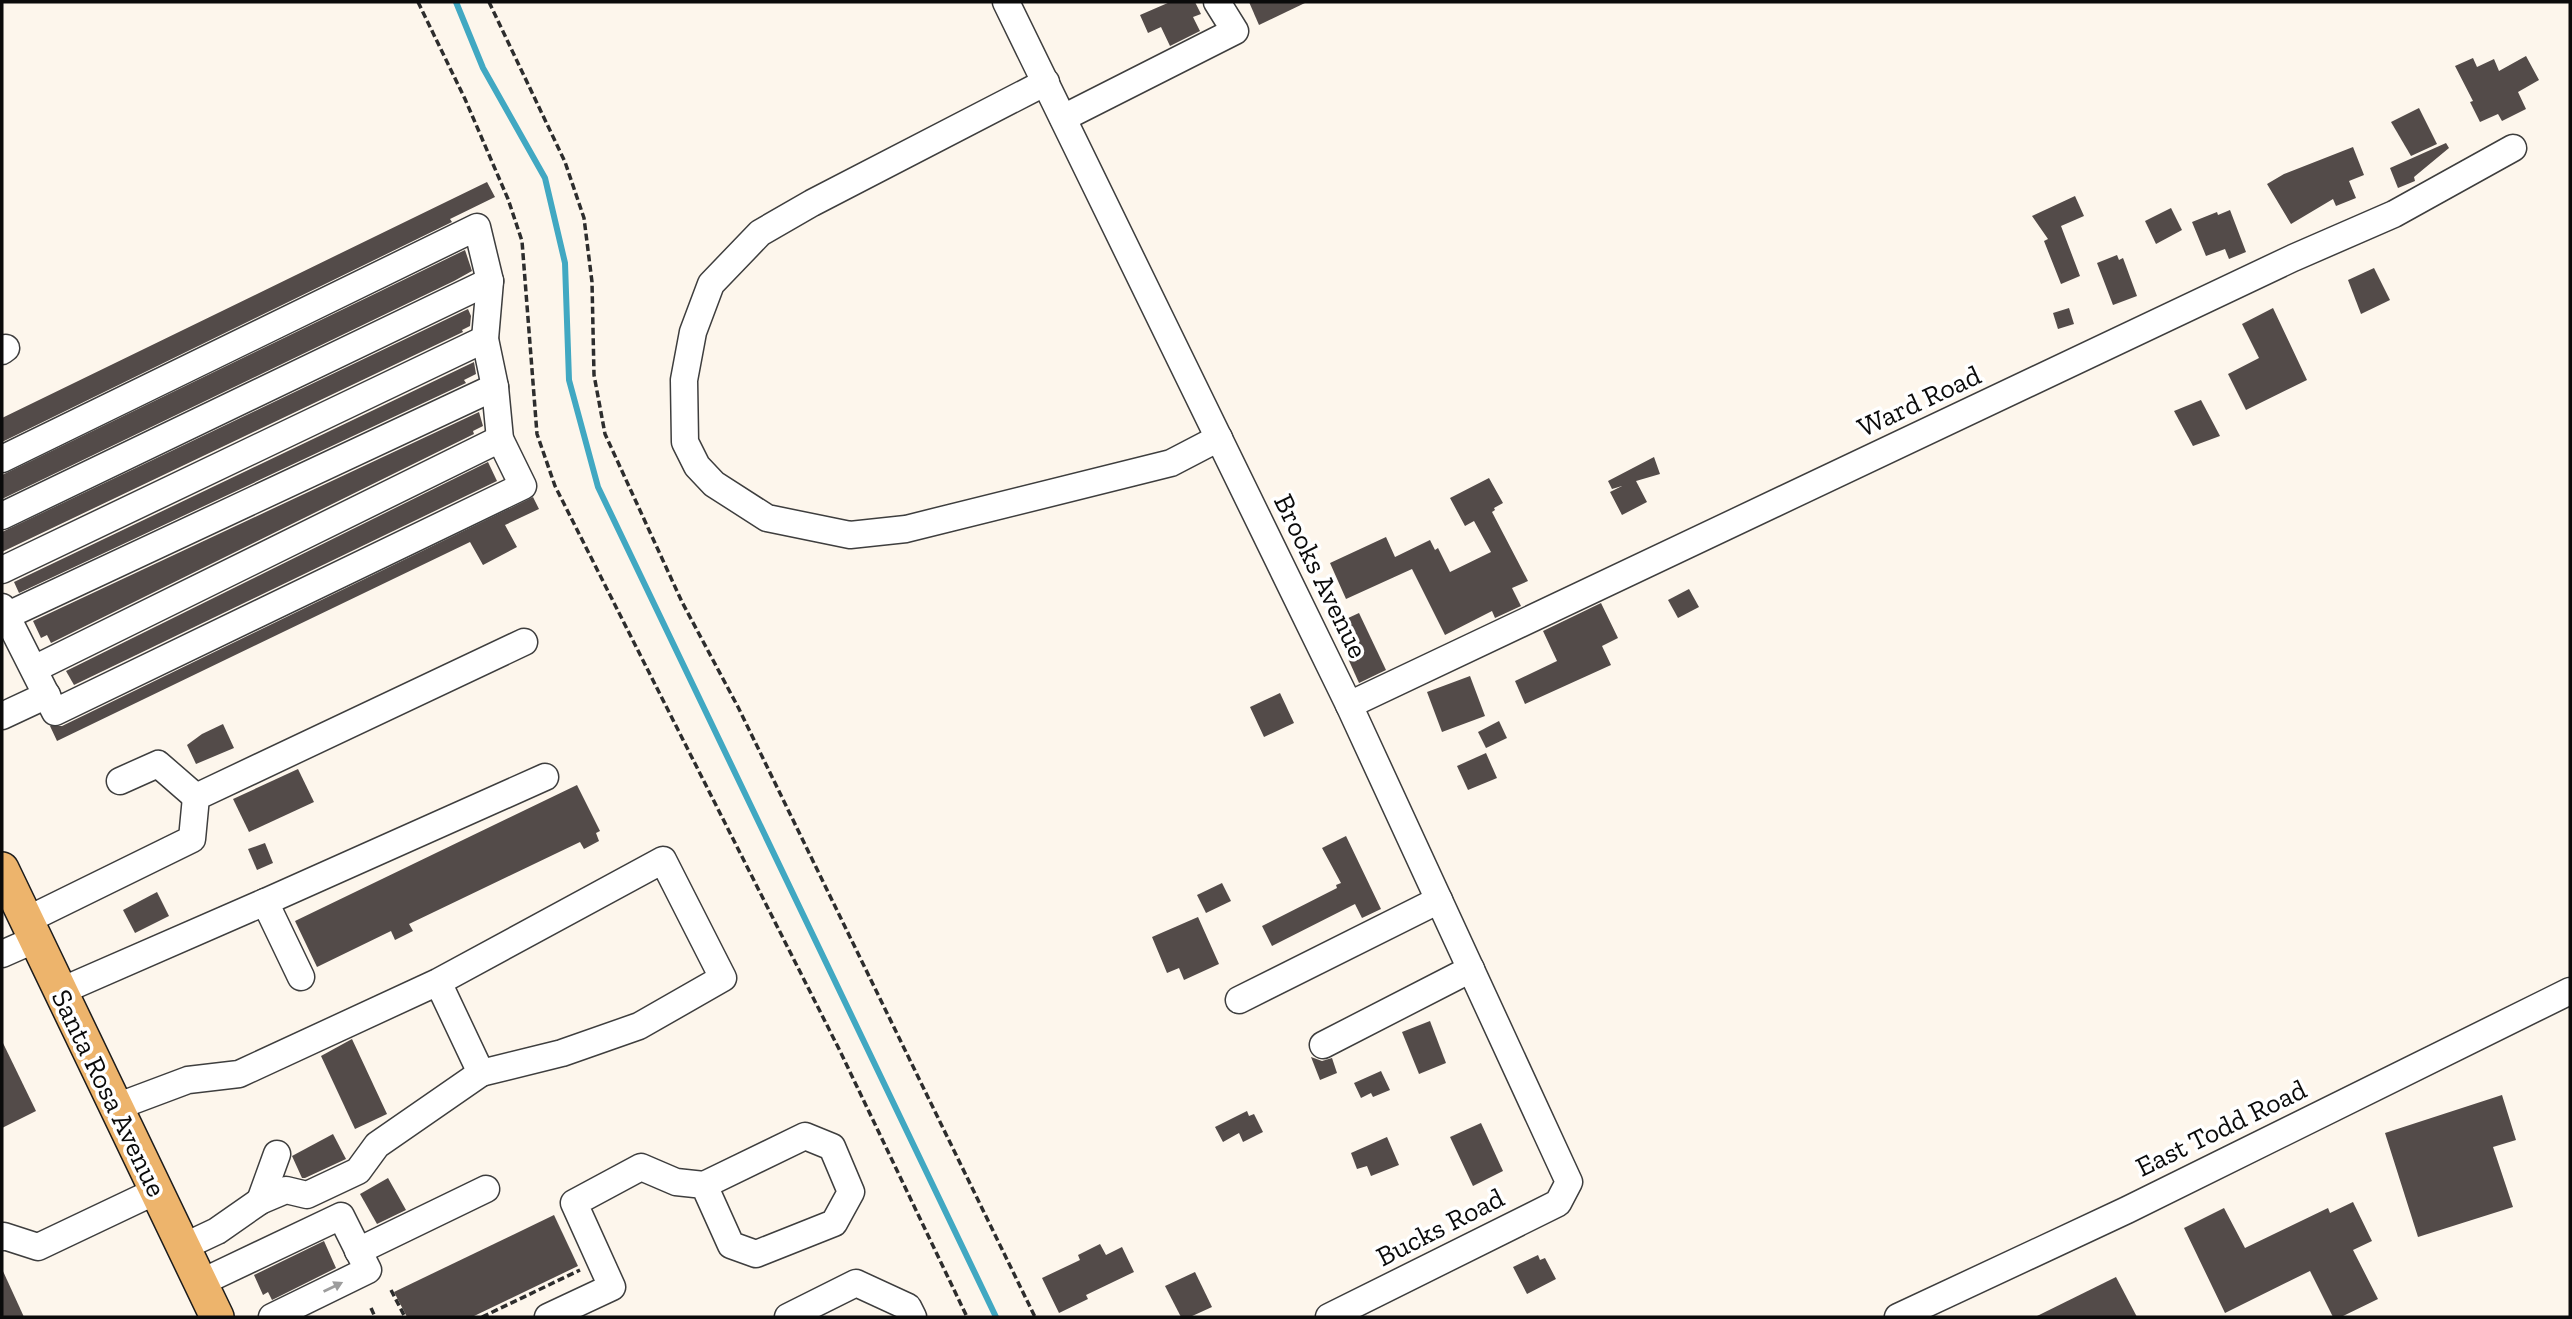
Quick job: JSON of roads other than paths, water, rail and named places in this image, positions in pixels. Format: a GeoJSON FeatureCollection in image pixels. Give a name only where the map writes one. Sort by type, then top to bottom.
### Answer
{"type":"FeatureCollection","features":[{"type":"Feature","properties":{"kind":"main road","name":"Santa Rosa Avenue"},"geometry":{"type":"LineString","coordinates":[[4,877],[217,1317]]}},
{"type":"Feature","properties":{"kind":"street","name":"Brooks Avenue"},"geometry":{"type":"LineString","coordinates":[[1006,2],[1349,705],[1569,1182]]}},
{"type":"Feature","properties":{"kind":"street"},"geometry":{"type":"LineString","coordinates":[[1063,118],[1235,30],[1217,2]]}},
{"type":"Feature","properties":{"kind":"street"},"geometry":{"type":"LineString","coordinates":[[1046,82],[811,203],[760,233],[712,284],[693,332],[684,380],[685,442],[696,466],[714,484],[767,518],[850,536],[906,529],[1171,463],[1219,438]]}},
{"type":"Feature","properties":{"kind":"street","name":"Ward Road"},"geometry":{"type":"LineString","coordinates":[[1349,705],[2293,258],[2394,214],[2513,148]]}},
{"type":"Feature","properties":{"kind":"street"},"geometry":{"type":"LineString","coordinates":[[2,459],[477,228],[489,281],[485,339],[495,387],[500,439],[523,486],[55,712],[4,612],[495,387]]}},
{"type":"Feature","properties":{"kind":"street"},"geometry":{"type":"LineString","coordinates":[[2,516],[489,281]]}},
{"type":"Feature","properties":{"kind":"street"},"geometry":{"type":"LineString","coordinates":[[2,570],[485,339]]}},
{"type":"Feature","properties":{"kind":"street"},"geometry":{"type":"LineString","coordinates":[[34,669],[500,439]]}},
{"type":"Feature","properties":{"kind":"street"},"geometry":{"type":"LineString","coordinates":[[195,797],[524,642]]}},
{"type":"Feature","properties":{"kind":"street"},"geometry":{"type":"LineString","coordinates":[[2,716],[47,695]]}},
{"type":"Feature","properties":{"kind":"street"},"geometry":{"type":"LineString","coordinates":[[120,782],[158,764],[195,797]]}},
{"type":"Feature","properties":{"kind":"street"},"geometry":{"type":"LineString","coordinates":[[61,991],[545,776]]}},
{"type":"Feature","properties":{"kind":"street"},"geometry":{"type":"LineString","coordinates":[[2,954],[31,930],[192,839],[195,797]]}},
{"type":"Feature","properties":{"kind":"street"},"geometry":{"type":"LineString","coordinates":[[116,1107],[188,1080],[240,1074],[438,982],[663,860],[723,978],[639,1026],[562,1053],[481,1073],[377,1144],[358,1171],[307,1195],[286,1190],[260,1201],[217,1231],[183,1247]]}},
{"type":"Feature","properties":{"kind":"street"},"geometry":{"type":"LineString","coordinates":[[1239,1000],[1439,900]]}},
{"type":"Feature","properties":{"kind":"street"},"geometry":{"type":"LineString","coordinates":[[265,902],[301,977]]}},
{"type":"Feature","properties":{"kind":"street"},"geometry":{"type":"LineString","coordinates":[[1323,1045],[1471,969]]}},
{"type":"Feature","properties":{"kind":"street"},"geometry":{"type":"LineString","coordinates":[[438,982],[481,1073]]}},
{"type":"Feature","properties":{"kind":"street","name":"East Todd Road"},"geometry":{"type":"LineString","coordinates":[[1898,1317],[2127,1210],[2570,991]]}},
{"type":"Feature","properties":{"kind":"street"},"geometry":{"type":"LineString","coordinates":[[548,1317],[612,1287],[575,1203],[641,1167],[676,1182],[704,1185],[805,1136],[832,1147],[851,1192],[834,1223],[756,1254],[731,1245],[704,1185]]}},
{"type":"Feature","properties":{"kind":"street"},"geometry":{"type":"LineString","coordinates":[[260,1201],[277,1154]]}},
{"type":"Feature","properties":{"kind":"street","name":"Bucks Road"},"geometry":{"type":"LineString","coordinates":[[1329,1317],[1558,1203],[1569,1182]]}},
{"type":"Feature","properties":{"kind":"street"},"geometry":{"type":"LineString","coordinates":[[358,1251],[486,1189]]}},
{"type":"Feature","properties":{"kind":"street"},"geometry":{"type":"LineString","coordinates":[[2,1237],[38,1247],[156,1191]]}},
{"type":"Feature","properties":{"kind":"street"},"geometry":{"type":"LineString","coordinates":[[200,1283],[341,1216],[368,1270],[272,1317]]}},
{"type":"Feature","properties":{"kind":"street"},"geometry":{"type":"LineString","coordinates":[[788,1317],[856,1283],[908,1307],[913,1317]]}},
{"type":"Feature","properties":{"kind":"waterway"},"geometry":{"type":"LineString","coordinates":[[456,2],[483,68],[545,178],[565,263],[569,380],[598,487],[996,1317]]}}]}
